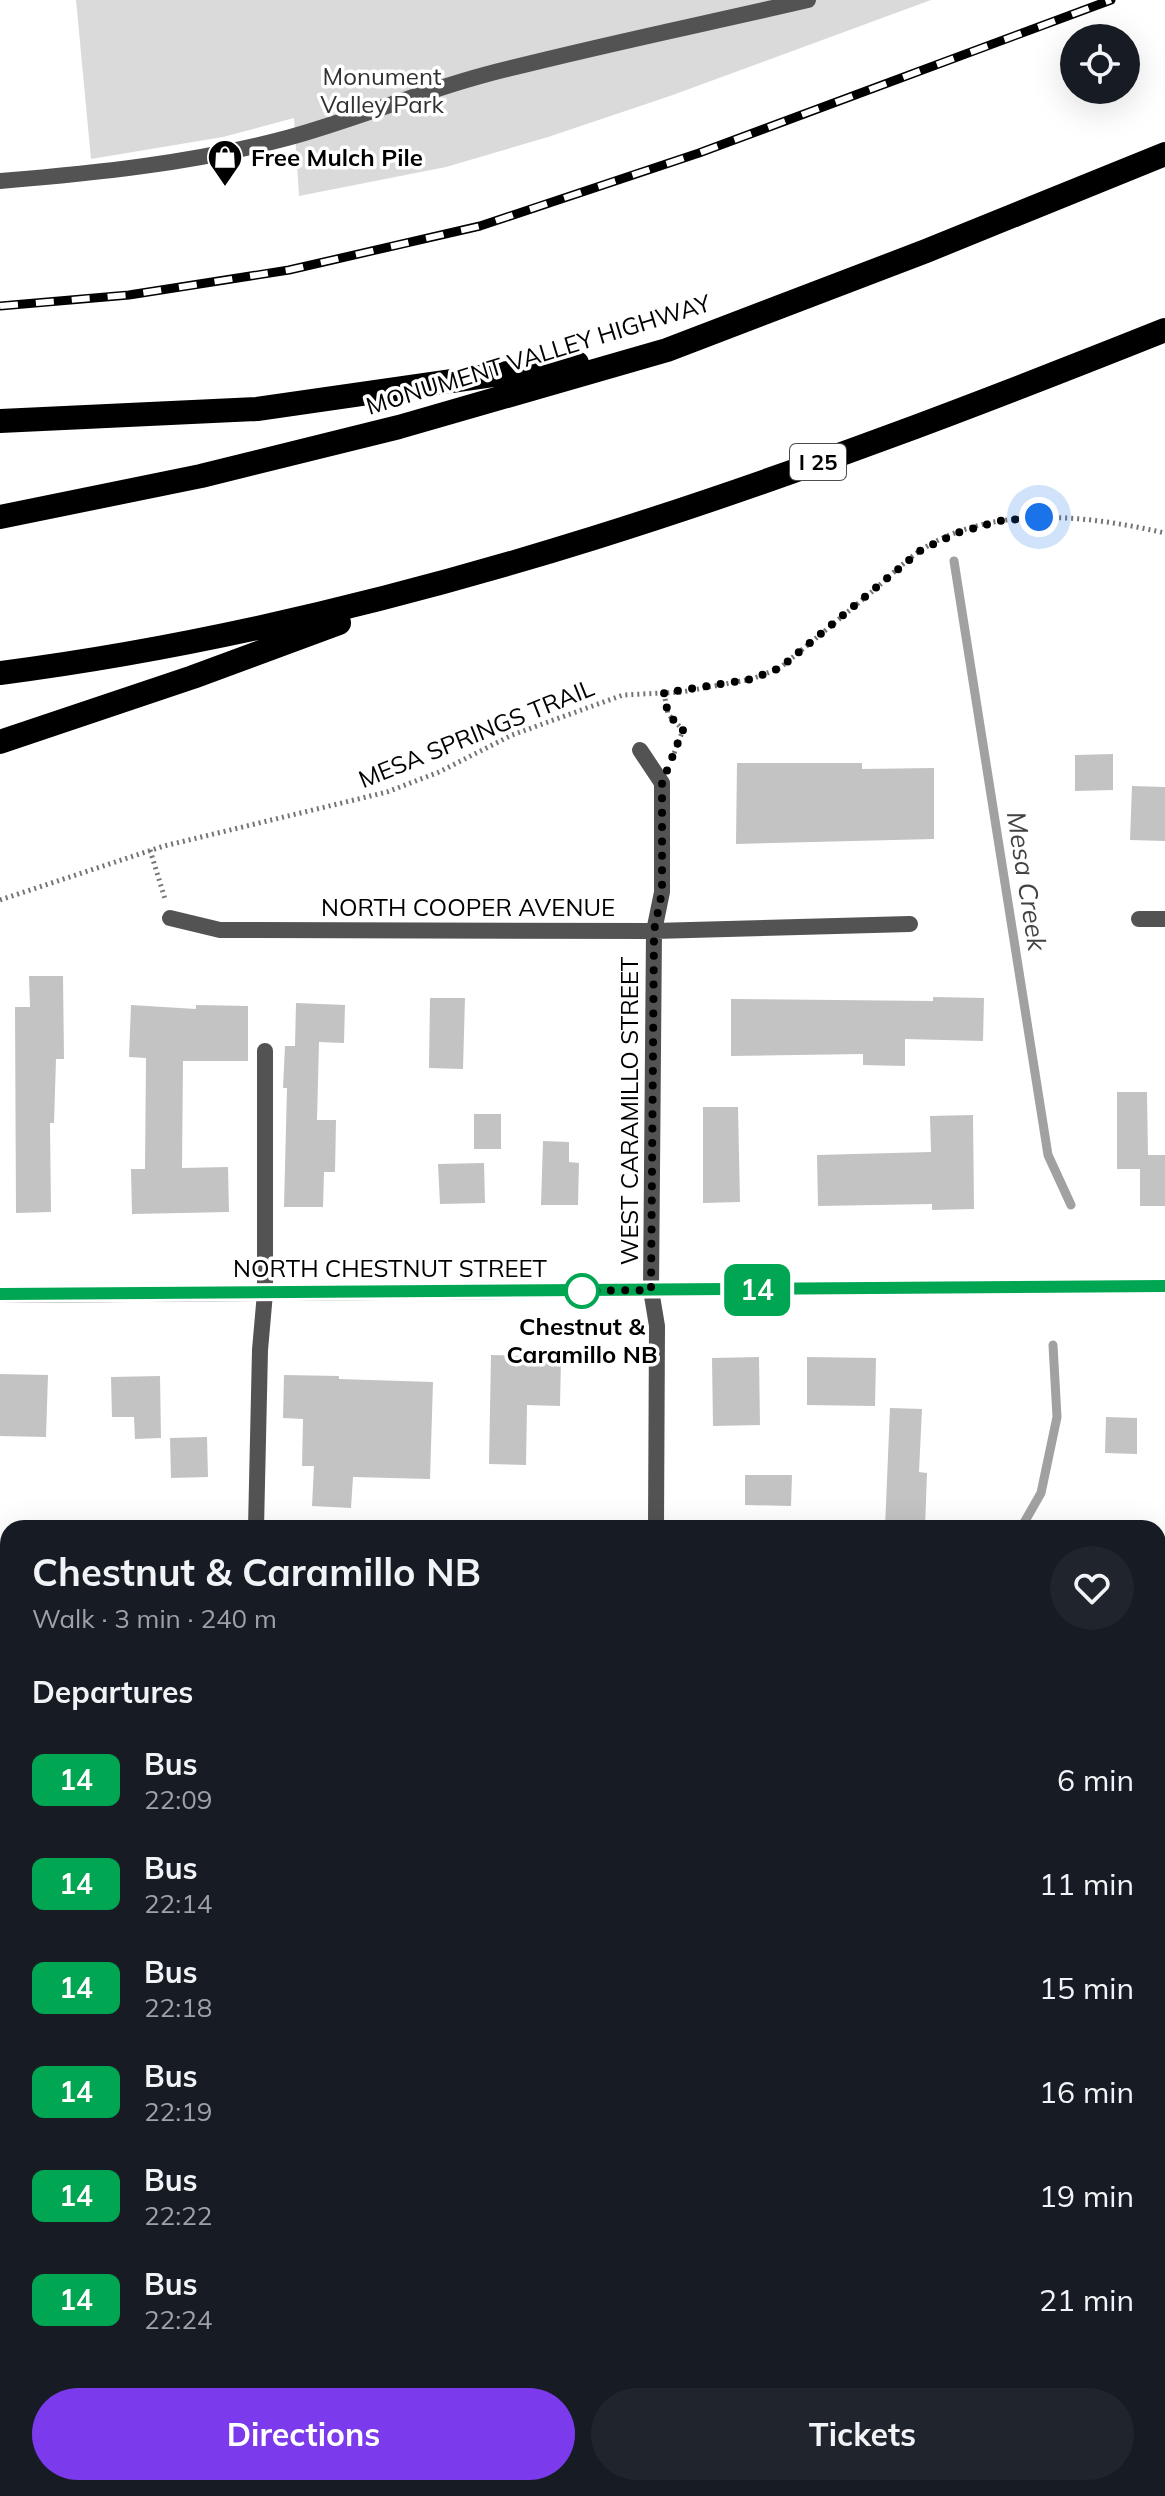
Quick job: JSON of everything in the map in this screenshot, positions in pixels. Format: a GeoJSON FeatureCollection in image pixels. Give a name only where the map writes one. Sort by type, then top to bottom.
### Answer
{"type":"FeatureCollection","features":[{"type":"Feature","properties":{"kind":"highway","name":"MONUMENT VALLEY HIGHWAY"},"geometry":{"type":"LineString","coordinates":[[0,517],[201,476],[399,427],[667,350],[1165,154]]}},
{"type":"Feature","properties":{"kind":"highway","name":"I 25"},"geometry":{"type":"LineString","coordinates":[[0,673],[229,635],[347,608],[465,576],[722,497],[992,399],[1165,330]]}},
{"type":"Feature","properties":{"kind":"highway"},"geometry":{"type":"LineString","coordinates":[[0,421],[257,409],[667,350]]}},
{"type":"Feature","properties":{"kind":"highway"},"geometry":{"type":"LineString","coordinates":[[0,742],[193,677],[465,576]]}},
{"type":"Feature","properties":{"kind":"main road","name":"NORTH CHESTNUT STREET"},"geometry":{"type":"LineString","coordinates":[[0,1295],[1165,1286]]}},
{"type":"Feature","properties":{"kind":"street"},"geometry":{"type":"LineString","coordinates":[[0,181],[103,171],[233,151],[290,137],[481,76],[808,0]]}},
{"type":"Feature","properties":{"kind":"street"},"geometry":{"type":"LineString","coordinates":[[640,750],[662,783]]}},
{"type":"Feature","properties":{"kind":"street","name":"WEST CARAMILLO STREET"},"geometry":{"type":"LineString","coordinates":[[656,1520],[657,1326],[651,1290],[654,931],[662,892],[662,783]]}},
{"type":"Feature","properties":{"kind":"street","name":"NORTH COOPER AVENUE"},"geometry":{"type":"LineString","coordinates":[[170,918],[220,930],[654,931],[910,924]]}},
{"type":"Feature","properties":{"kind":"street"},"geometry":{"type":"LineString","coordinates":[[1139,919],[1165,919]]}},
{"type":"Feature","properties":{"kind":"street"},"geometry":{"type":"LineString","coordinates":[[256,1520],[260,1350],[265,1293],[265,1051]]}},
{"type":"Feature","properties":{"kind":"path","name":"MESA SPRINGS TRAIL"},"geometry":{"type":"LineString","coordinates":[[0,900],[150,850],[387,792],[439,772],[512,735],[623,695],[664,693],[752,679],[780,668],[921,550],[957,533],[999,521],[1039,517],[1113,521],[1165,533]]}},
{"type":"Feature","properties":{"kind":"path"},"geometry":{"type":"LineString","coordinates":[[662,783],[683,730],[668,714],[664,693]]}},
{"type":"Feature","properties":{"kind":"path"},"geometry":{"type":"LineString","coordinates":[[150,850],[170,918]]}},
{"type":"Feature","properties":{"kind":"green space","name":"Monument Valley Park"},"geometry":{"type":"Polygon","coordinates":[[[76,0],[931,0],[670,96],[548,137],[446,167],[299,196],[294,118],[223,137],[91,159],[76,0]]]}},
{"type":"Feature","properties":{"kind":"building"},"geometry":{"type":"Polygon","coordinates":[[[1113,754],[1113,790],[1075,791],[1075,755],[1113,754]]]}},
{"type":"Feature","properties":{"kind":"building"},"geometry":{"type":"Polygon","coordinates":[[[737,763],[862,763],[862,769],[934,768],[934,839],[736,844],[737,763]]]}},
{"type":"Feature","properties":{"kind":"building"},"geometry":{"type":"Polygon","coordinates":[[[1132,786],[1165,787],[1165,841],[1130,840],[1132,786]]]}},
{"type":"Feature","properties":{"kind":"building"},"geometry":{"type":"Polygon","coordinates":[[[29,976],[63,976],[64,1059],[56,1059],[54,1123],[50,1123],[51,1212],[16,1213],[15,1007],[30,1007],[29,976]]]}},
{"type":"Feature","properties":{"kind":"building"},"geometry":{"type":"Polygon","coordinates":[[[933,997],[984,998],[983,1041],[905,1039],[905,1066],[863,1065],[863,1054],[731,1056],[731,999],[933,1001],[933,997]]]}},
{"type":"Feature","properties":{"kind":"building"},"geometry":{"type":"Polygon","coordinates":[[[430,998],[465,998],[463,1069],[429,1068],[430,998]]]}},
{"type":"Feature","properties":{"kind":"building"},"geometry":{"type":"Polygon","coordinates":[[[296,1003],[345,1005],[344,1043],[319,1042],[317,1120],[336,1120],[335,1172],[324,1172],[323,1207],[284,1207],[285,1046],[295,1046],[296,1003]]]}},
{"type":"Feature","properties":{"kind":"building"},"geometry":{"type":"Polygon","coordinates":[[[131,1005],[196,1009],[196,1005],[248,1006],[248,1061],[183,1061],[182,1168],[228,1167],[229,1212],[132,1214],[131,1169],[145,1169],[146,1058],[129,1057],[131,1005]]]}},
{"type":"Feature","properties":{"kind":"building"},"geometry":{"type":"Polygon","coordinates":[[[1117,1092],[1147,1092],[1148,1155],[1165,1155],[1165,1206],[1140,1206],[1140,1169],[1117,1169],[1117,1092]]]}},
{"type":"Feature","properties":{"kind":"building"},"geometry":{"type":"Polygon","coordinates":[[[703,1107],[738,1107],[740,1202],[703,1203],[703,1107]]]}},
{"type":"Feature","properties":{"kind":"building"},"geometry":{"type":"Polygon","coordinates":[[[474,1114],[501,1114],[501,1149],[474,1149],[474,1114]]]}},
{"type":"Feature","properties":{"kind":"building"},"geometry":{"type":"Polygon","coordinates":[[[973,1115],[974,1209],[932,1210],[932,1204],[818,1206],[817,1155],[931,1152],[930,1116],[973,1115]]]}},
{"type":"Feature","properties":{"kind":"building"},"geometry":{"type":"Polygon","coordinates":[[[543,1141],[569,1142],[569,1162],[579,1163],[578,1205],[541,1205],[543,1141]]]}},
{"type":"Feature","properties":{"kind":"building"},"geometry":{"type":"Polygon","coordinates":[[[484,1163],[485,1203],[440,1204],[438,1164],[484,1163]]]}},
{"type":"Feature","properties":{"kind":"building"},"geometry":{"type":"Polygon","coordinates":[[[491,1355],[561,1357],[560,1406],[527,1405],[526,1465],[489,1464],[491,1355]]]}},
{"type":"Feature","properties":{"kind":"building"},"geometry":{"type":"Polygon","coordinates":[[[759,1357],[760,1425],[713,1426],[712,1358],[759,1357]]]}},
{"type":"Feature","properties":{"kind":"building"},"geometry":{"type":"Polygon","coordinates":[[[807,1357],[876,1358],[875,1406],[807,1405],[807,1357]]]}},
{"type":"Feature","properties":{"kind":"building"},"geometry":{"type":"Polygon","coordinates":[[[0,1374],[48,1375],[46,1437],[0,1436],[0,1374]]]}},
{"type":"Feature","properties":{"kind":"building"},"geometry":{"type":"Polygon","coordinates":[[[284,1375],[433,1382],[430,1479],[353,1477],[351,1508],[312,1506],[314,1466],[302,1466],[303,1419],[283,1418],[284,1375]]]}},
{"type":"Feature","properties":{"kind":"building"},"geometry":{"type":"Polygon","coordinates":[[[160,1376],[161,1438],[135,1439],[134,1417],[112,1417],[111,1377],[160,1376]]]}},
{"type":"Feature","properties":{"kind":"building"},"geometry":{"type":"Polygon","coordinates":[[[890,1408],[922,1409],[919,1472],[927,1473],[925,1520],[885,1520],[890,1408]]]}},
{"type":"Feature","properties":{"kind":"building"},"geometry":{"type":"Polygon","coordinates":[[[1106,1417],[1137,1418],[1137,1454],[1105,1453],[1106,1417]]]}},
{"type":"Feature","properties":{"kind":"building"},"geometry":{"type":"Polygon","coordinates":[[[207,1437],[208,1477],[171,1478],[170,1438],[207,1437]]]}},
{"type":"Feature","properties":{"kind":"building"},"geometry":{"type":"Polygon","coordinates":[[[745,1475],[792,1475],[791,1506],[745,1505],[745,1475]]]}},
{"type":"Feature","properties":{"kind":"waterway","name":"Mesa Creek"},"geometry":{"type":"LineString","coordinates":[[954,561],[1048,1155],[1071,1205]]}},
{"type":"Feature","properties":{"kind":"waterway","name":"Mesa Creek"},"geometry":{"type":"LineString","coordinates":[[1026,1520],[1041,1493],[1057,1417],[1053,1345]]}},
{"type":"Feature","properties":{"kind":"railway"},"geometry":{"type":"LineString","coordinates":[[0,306],[129,295],[289,270],[480,226],[699,153],[1111,0]]}},
{"type":"Feature","properties":{"kind":"bus line","name":"14"},"geometry":{"type":"LineString","coordinates":[[0,1294],[1165,1286]]}},
{"type":"Feature","properties":{"kind":"place","name":"Free Mulch Pile"},"geometry":{"type":"Point","coordinates":[225,188]}},
{"type":"Feature","properties":{"kind":"place","name":"Chestnut & Caramillo NB"},"geometry":{"type":"Point","coordinates":[582,1291]}},
{"type":"Feature","properties":{"kind":"route"},"geometry":{"type":"LineString","coordinates":[[582,1291],[651,1290],[654,931],[662,892],[662,783],[683,730],[668,714],[664,693],[752,679],[780,668],[921,550],[957,533],[999,521],[1039,517]]}}]}
